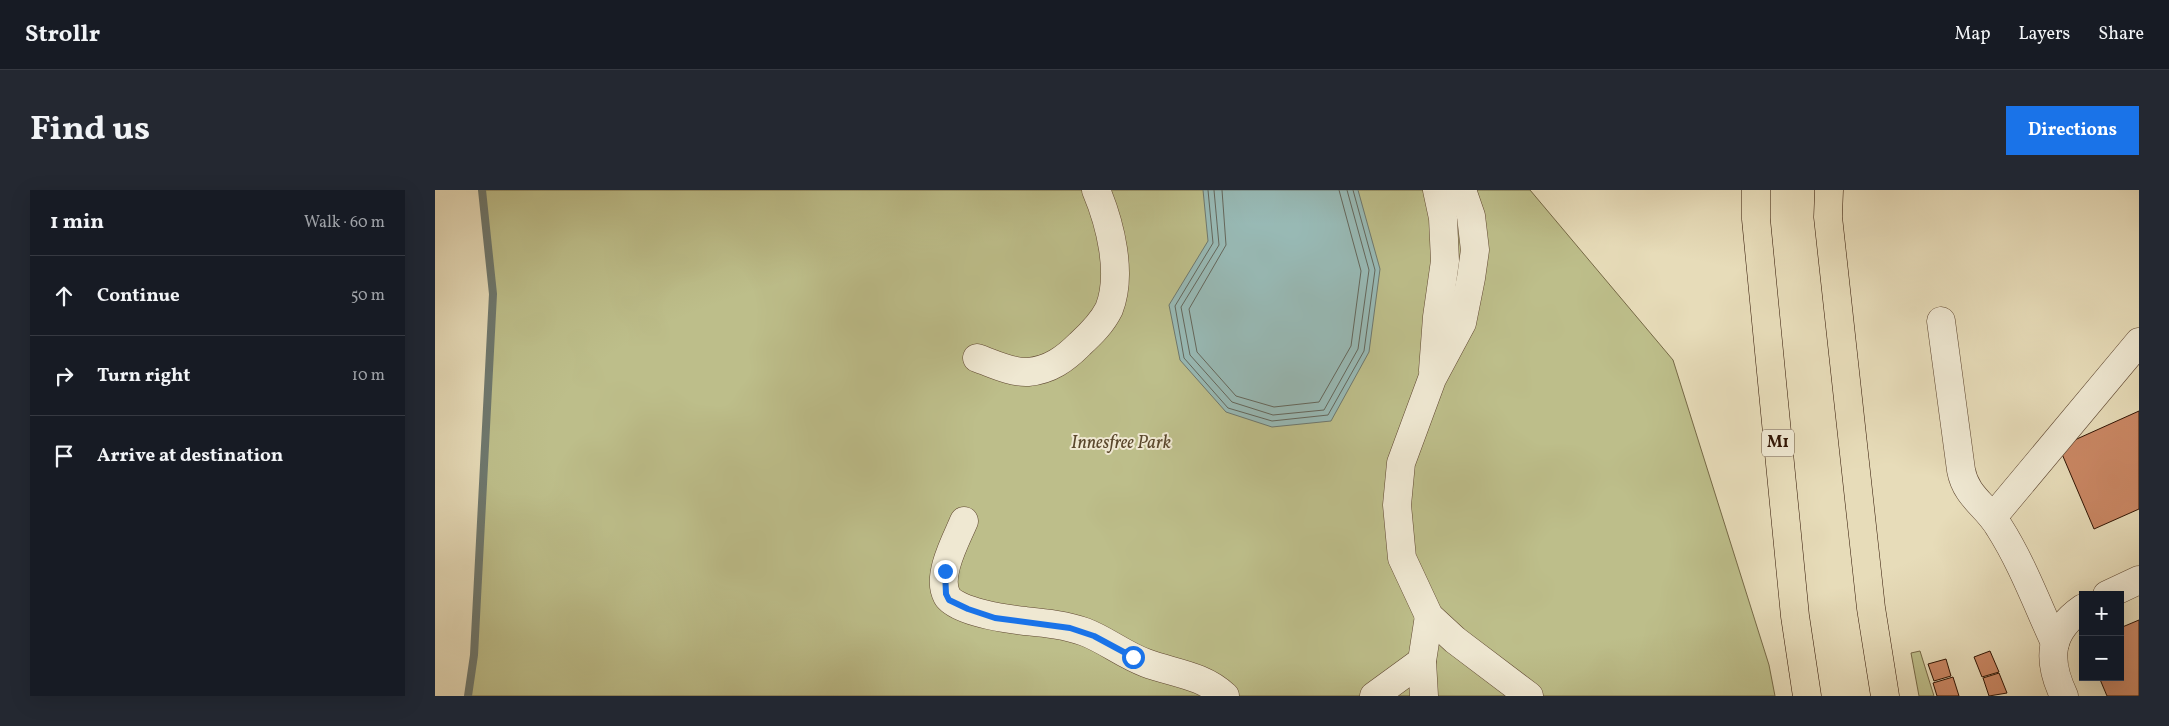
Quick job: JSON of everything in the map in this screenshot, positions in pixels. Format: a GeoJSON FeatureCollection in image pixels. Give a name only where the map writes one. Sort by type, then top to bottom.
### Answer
{"type":"FeatureCollection","features":[{"type":"Feature","properties":{"kind":"highway","name":"M1"},"geometry":{"type":"LineString","coordinates":[[1756,190],[1757,229],[1795,616],[1807,696]]}},
{"type":"Feature","properties":{"kind":"highway"},"geometry":{"type":"LineString","coordinates":[[1829,190],[1828,217],[1871,608],[1885,696]]}},
{"type":"Feature","properties":{"kind":"highway"},"geometry":{"type":"LineString","coordinates":[[1871,608],[1896,696]]}},
{"type":"Feature","properties":{"kind":"lane"},"geometry":{"type":"LineString","coordinates":[[977,358],[1015,371],[1027,372],[1047,368],[1063,360],[1099,326],[1109,308],[1114,270],[1110,226],[1096,190]]}},
{"type":"Feature","properties":{"kind":"lane"},"geometry":{"type":"LineString","coordinates":[[1432,379],[1437,317],[1445,261],[1443,218],[1437,190]]}},
{"type":"Feature","properties":{"kind":"lane"},"geometry":{"type":"LineString","coordinates":[[1462,190],[1471,216],[1475,250],[1471,278],[1462,323],[1432,379],[1401,463],[1397,504],[1402,558],[1429,616],[1455,640],[1529,696]]}},
{"type":"Feature","properties":{"kind":"lane"},"geometry":{"type":"LineString","coordinates":[[1941,321],[1962,477],[1969,492],[1993,517],[2013,551],[2055,643]]}},
{"type":"Feature","properties":{"kind":"lane"},"geometry":{"type":"LineString","coordinates":[[1993,517],[2139,342]]}},
{"type":"Feature","properties":{"kind":"lane"},"geometry":{"type":"LineString","coordinates":[[964,521],[945,571],[946,594],[949,600],[995,618],[1042,623],[1085,632],[1146,663],[1197,678],[1212,685],[1225,696]]}},
{"type":"Feature","properties":{"kind":"lane"},"geometry":{"type":"LineString","coordinates":[[2116,591],[2139,580]]}},
{"type":"Feature","properties":{"kind":"lane"},"geometry":{"type":"LineString","coordinates":[[2064,696],[2054,670],[2052,656],[2059,632],[2079,611]]}},
{"type":"Feature","properties":{"kind":"lane"},"geometry":{"type":"LineString","coordinates":[[1424,696],[1422,661],[1429,616]]}},
{"type":"Feature","properties":{"kind":"lane"},"geometry":{"type":"LineString","coordinates":[[1374,696],[1422,661]]}},
{"type":"Feature","properties":{"kind":"green space","name":"Innesfree Park"},"geometry":{"type":"Polygon","coordinates":[[[482,190],[1530,190],[1673,360],[1769,665],[1775,696],[468,696],[474,655],[493,294],[482,190]]]}},
{"type":"Feature","properties":{"kind":"green space"},"geometry":{"type":"Polygon","coordinates":[[[1920,651],[1934,696],[1919,696],[1911,653],[1920,651]]]}},
{"type":"Feature","properties":{"kind":"water"},"geometry":{"type":"Polygon","coordinates":[[[1203,190],[1358,190],[1380,269],[1369,352],[1331,421],[1272,427],[1226,412],[1180,360],[1169,305],[1208,241],[1203,190]]]}},
{"type":"Feature","properties":{"kind":"building"},"geometry":{"type":"Polygon","coordinates":[[[2139,411],[2139,509],[2094,529],[2059,447],[2139,411]]]}},
{"type":"Feature","properties":{"kind":"building"},"geometry":{"type":"Polygon","coordinates":[[[2139,620],[2139,696],[2107,696],[2101,681],[2124,681],[2124,626],[2139,620]]]}},
{"type":"Feature","properties":{"kind":"building"},"geometry":{"type":"Polygon","coordinates":[[[1990,651],[1999,672],[1982,677],[1974,657],[1990,651]]]}},
{"type":"Feature","properties":{"kind":"building"},"geometry":{"type":"Polygon","coordinates":[[[1946,659],[1951,676],[1934,681],[1928,664],[1946,659]]]}},
{"type":"Feature","properties":{"kind":"building"},"geometry":{"type":"Polygon","coordinates":[[[1999,673],[2007,693],[1989,696],[1983,678],[1999,673]]]}},
{"type":"Feature","properties":{"kind":"building"},"geometry":{"type":"Polygon","coordinates":[[[1953,677],[1959,696],[1937,696],[1933,683],[1953,677]]]}},
{"type":"Feature","properties":{"kind":"waterway"},"geometry":{"type":"LineString","coordinates":[[468,696],[474,655],[493,294],[482,190]]}},
{"type":"Feature","properties":{"kind":"route"},"geometry":{"type":"LineString","coordinates":[[945,571],[946,594],[949,600],[968,609],[995,618],[1042,623],[1085,632],[1133,657]]}}]}
